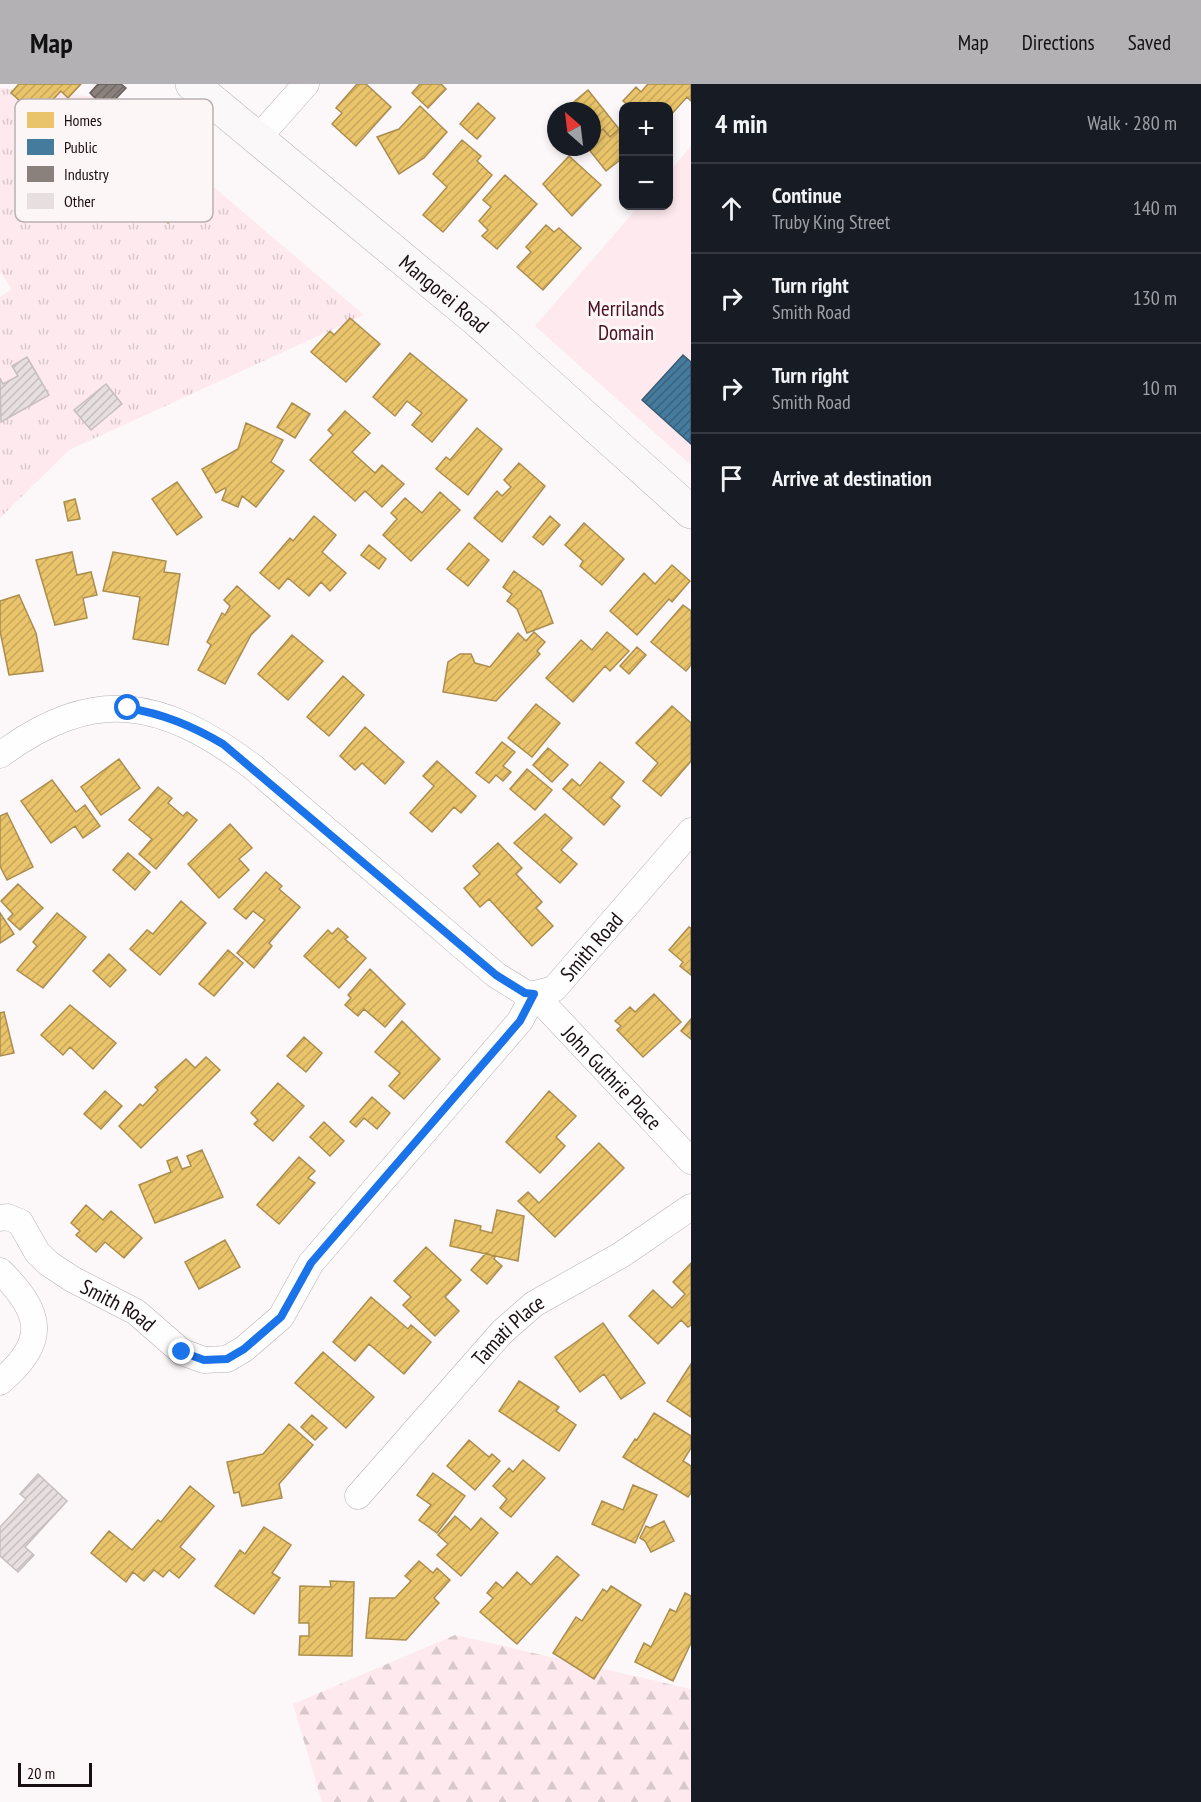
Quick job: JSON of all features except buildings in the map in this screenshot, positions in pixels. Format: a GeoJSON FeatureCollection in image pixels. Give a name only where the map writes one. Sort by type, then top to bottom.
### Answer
{"type":"FeatureCollection","features":[{"type":"Feature","properties":{"kind":"street","name":"Mangorei Road"},"geometry":{"type":"LineString","coordinates":[[192,84],[210,99]]}},
{"type":"Feature","properties":{"kind":"street"},"geometry":{"type":"LineString","coordinates":[[258,138],[306,84]]}},
{"type":"Feature","properties":{"kind":"street","name":"Mangorei Road"},"geometry":{"type":"LineString","coordinates":[[213,101],[479,322],[691,512]]}},
{"type":"Feature","properties":{"kind":"street"},"geometry":{"type":"LineString","coordinates":[[0,755],[39,729],[65,717],[98,709],[128,708],[160,714],[192,726],[223,744],[253,767],[496,975],[525,993],[534,994]]}},
{"type":"Feature","properties":{"kind":"street","name":"Smith Road"},"geometry":{"type":"LineString","coordinates":[[0,1218],[7,1217],[20,1222],[37,1252],[48,1263],[72,1279],[136,1312],[182,1352],[204,1360],[227,1359],[244,1349],[281,1317],[311,1263],[520,1021],[534,994],[554,989],[691,831]]}},
{"type":"Feature","properties":{"kind":"street","name":"John Guthrie Place"},"geometry":{"type":"LineString","coordinates":[[534,994],[691,1161]]}},
{"type":"Feature","properties":{"kind":"street","name":"Tamati Place"},"geometry":{"type":"LineString","coordinates":[[358,1496],[502,1332],[534,1304],[621,1255],[691,1207]]}},
{"type":"Feature","properties":{"kind":"street"},"geometry":{"type":"LineString","coordinates":[[0,1271],[14,1285],[27,1306],[35,1328],[35,1337],[28,1353],[17,1368],[0,1382]]}},
{"type":"Feature","properties":{"kind":"green space"},"geometry":{"type":"Polygon","coordinates":[[[0,88],[109,98],[15,99],[15,222],[213,222],[213,187],[364,315],[69,450],[0,518],[0,297],[12,289],[0,272],[0,88]]]}},
{"type":"Feature","properties":{"kind":"green space","name":"Merrilands Domain"},"geometry":{"type":"Polygon","coordinates":[[[691,146],[691,465],[535,326],[636,210],[673,210],[673,167],[691,146]]]}},
{"type":"Feature","properties":{"kind":"green space"},"geometry":{"type":"Polygon","coordinates":[[[455,1635],[691,1689],[691,1802],[322,1802],[293,1704],[455,1635]]]}},
{"type":"Feature","properties":{"kind":"route"},"geometry":{"type":"LineString","coordinates":[[128,708],[160,714],[192,726],[223,744],[253,767],[496,975],[514,988],[534,994],[520,1021],[311,1263],[281,1317],[244,1349],[227,1359],[204,1360],[182,1352]]}}]}
